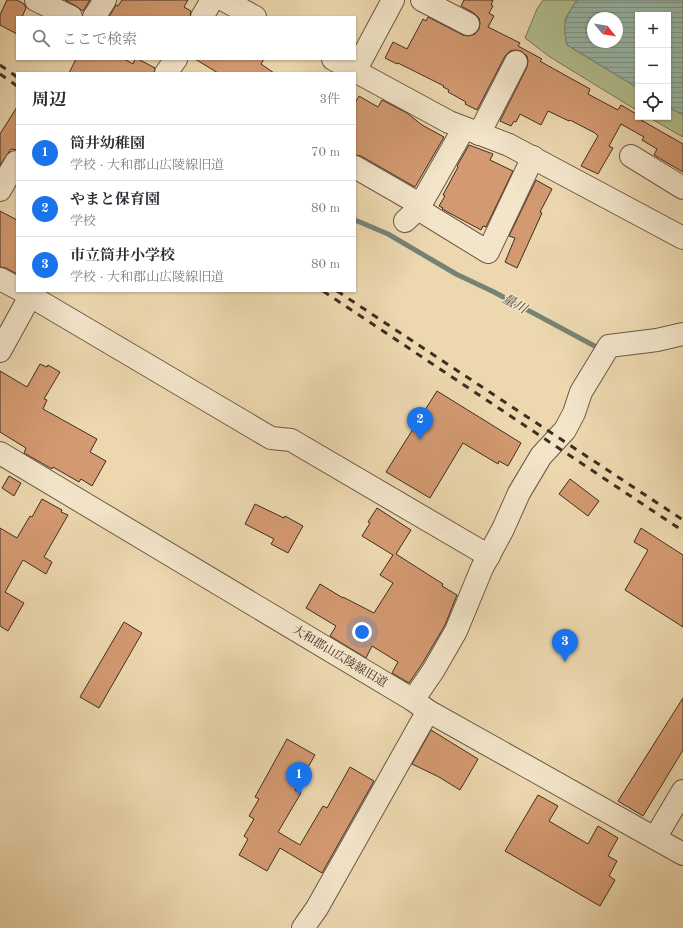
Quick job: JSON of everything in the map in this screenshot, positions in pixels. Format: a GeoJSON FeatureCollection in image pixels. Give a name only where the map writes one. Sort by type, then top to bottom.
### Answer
{"type":"FeatureCollection","features":[{"type":"Feature","properties":{"kind":"street"},"geometry":{"type":"LineString","coordinates":[[36,0],[69,16]]}},
{"type":"Feature","properties":{"kind":"street"},"geometry":{"type":"LineString","coordinates":[[95,16],[105,0]]}},
{"type":"Feature","properties":{"kind":"street"},"geometry":{"type":"LineString","coordinates":[[203,16],[212,0]]}},
{"type":"Feature","properties":{"kind":"street"},"geometry":{"type":"LineString","coordinates":[[224,0],[253,16]]}},
{"type":"Feature","properties":{"kind":"street"},"geometry":{"type":"LineString","coordinates":[[355,71],[393,0]]}},
{"type":"Feature","properties":{"kind":"street"},"geometry":{"type":"LineString","coordinates":[[422,0],[445,5],[468,24]]}},
{"type":"Feature","properties":{"kind":"street"},"geometry":{"type":"LineString","coordinates":[[335,60],[449,122],[509,145],[681,234]]}},
{"type":"Feature","properties":{"kind":"street"},"geometry":{"type":"LineString","coordinates":[[414,212],[472,131],[516,62]]}},
{"type":"Feature","properties":{"kind":"street"},"geometry":{"type":"LineString","coordinates":[[631,156],[683,188]]}},
{"type":"Feature","properties":{"kind":"street"},"geometry":{"type":"LineString","coordinates":[[356,168],[414,212],[488,252],[533,157]]}},
{"type":"Feature","properties":{"kind":"street"},"geometry":{"type":"LineString","coordinates":[[0,190],[16,162]]}},
{"type":"Feature","properties":{"kind":"street"},"geometry":{"type":"LineString","coordinates":[[0,279],[16,287]]}},
{"type":"Feature","properties":{"kind":"street"},"geometry":{"type":"LineString","coordinates":[[0,350],[29,294],[271,438],[291,440],[489,556]]}},
{"type":"Feature","properties":{"kind":"street"},"geometry":{"type":"LineString","coordinates":[[303,928],[317,908],[420,705],[433,671],[456,631],[519,493],[541,456],[565,430],[574,413],[581,392],[605,352],[609,346],[657,340],[683,334]]}},
{"type":"Feature","properties":{"kind":"street","name":"大和郡山広陵線旧道"},"geometry":{"type":"LineString","coordinates":[[2,461],[420,705],[683,854]]}},
{"type":"Feature","properties":{"kind":"street"},"geometry":{"type":"LineString","coordinates":[[655,838],[683,791]]}},
{"type":"Feature","properties":{"kind":"green space"},"geometry":{"type":"Polygon","coordinates":[[[543,0],[577,0],[565,19],[567,45],[635,86],[635,109],[550,57],[525,38],[537,9],[543,0]]]}},
{"type":"Feature","properties":{"kind":"green space"},"geometry":{"type":"Polygon","coordinates":[[[671,109],[683,115],[683,137],[653,120],[671,120],[671,109]]]}},
{"type":"Feature","properties":{"kind":"shaded area"},"geometry":{"type":"Polygon","coordinates":[[[577,0],[683,0],[683,115],[671,109],[671,12],[635,12],[635,86],[567,45],[565,26],[567,17],[577,0]]]}},
{"type":"Feature","properties":{"kind":"building"},"geometry":{"type":"Polygon","coordinates":[[[7,0],[17,0],[24,4],[26,8],[22,16],[16,16],[16,33],[0,25],[0,15],[7,0]]]}},
{"type":"Feature","properties":{"kind":"building"},"geometry":{"type":"Polygon","coordinates":[[[65,0],[90,0],[83,11],[65,0]]]}},
{"type":"Feature","properties":{"kind":"building"},"geometry":{"type":"Polygon","coordinates":[[[122,0],[188,0],[184,7],[191,11],[190,16],[110,16],[116,5],[118,6],[122,0]]]}},
{"type":"Feature","properties":{"kind":"building"},"geometry":{"type":"Polygon","coordinates":[[[464,0],[493,0],[491,5],[493,6],[489,13],[494,16],[488,27],[520,43],[518,46],[542,59],[540,61],[590,89],[588,94],[618,110],[621,105],[635,113],[635,120],[641,120],[683,144],[683,172],[654,155],[657,149],[642,140],[644,137],[621,124],[609,146],[613,148],[598,174],[581,166],[598,136],[595,133],[548,111],[541,125],[520,114],[516,122],[514,121],[511,126],[500,121],[527,67],[527,56],[521,51],[510,51],[505,56],[477,110],[465,104],[466,102],[448,92],[449,90],[443,87],[444,86],[385,58],[393,42],[407,49],[423,19],[426,21],[428,17],[463,35],[469,36],[475,34],[479,29],[479,18],[474,13],[461,6],[464,0]]]}},
{"type":"Feature","properties":{"kind":"building"},"geometry":{"type":"Polygon","coordinates":[[[76,60],[126,60],[133,64],[135,60],[140,60],[155,68],[154,72],[70,72],[76,60]]]}},
{"type":"Feature","properties":{"kind":"building"},"geometry":{"type":"Polygon","coordinates":[[[197,60],[263,60],[261,64],[273,72],[216,72],[197,60]]]}},
{"type":"Feature","properties":{"kind":"building"},"geometry":{"type":"Polygon","coordinates":[[[359,96],[378,107],[382,100],[407,113],[422,125],[444,137],[415,187],[361,156],[356,155],[356,101],[359,96]]]}},
{"type":"Feature","properties":{"kind":"building"},"geometry":{"type":"Polygon","coordinates":[[[16,109],[16,150],[11,149],[0,165],[0,134],[16,109]]]}},
{"type":"Feature","properties":{"kind":"building"},"geometry":{"type":"Polygon","coordinates":[[[469,145],[493,154],[490,160],[513,171],[486,227],[483,226],[481,230],[439,206],[445,196],[443,195],[458,167],[457,166],[469,145]]]}},
{"type":"Feature","properties":{"kind":"building"},"geometry":{"type":"Polygon","coordinates":[[[536,180],[552,189],[540,212],[542,213],[517,268],[505,262],[515,238],[509,236],[536,180]]]}},
{"type":"Feature","properties":{"kind":"building"},"geometry":{"type":"Polygon","coordinates":[[[0,211],[16,219],[16,273],[6,268],[0,267],[0,211]]]}},
{"type":"Feature","properties":{"kind":"building"},"geometry":{"type":"Polygon","coordinates":[[[40,364],[47,367],[48,365],[60,372],[44,399],[47,400],[43,409],[97,439],[90,452],[106,461],[92,486],[81,479],[79,482],[53,467],[52,469],[24,453],[26,448],[0,432],[0,371],[27,387],[40,364]]]}},
{"type":"Feature","properties":{"kind":"building"},"geometry":{"type":"Polygon","coordinates":[[[437,391],[521,443],[508,466],[499,461],[498,464],[463,443],[430,498],[386,472],[437,391]]]}},
{"type":"Feature","properties":{"kind":"building"},"geometry":{"type":"Polygon","coordinates":[[[9,476],[21,483],[14,496],[2,488],[9,476]]]}},
{"type":"Feature","properties":{"kind":"building"},"geometry":{"type":"Polygon","coordinates":[[[570,479],[599,501],[588,516],[559,494],[570,479]]]}},
{"type":"Feature","properties":{"kind":"building"},"geometry":{"type":"Polygon","coordinates":[[[42,499],[68,515],[44,557],[52,562],[46,574],[23,560],[5,592],[24,603],[8,631],[0,626],[0,528],[17,538],[30,516],[32,517],[42,499]]]}},
{"type":"Feature","properties":{"kind":"building"},"geometry":{"type":"Polygon","coordinates":[[[255,504],[284,518],[285,516],[303,526],[288,553],[271,544],[274,539],[245,524],[255,504]]]}},
{"type":"Feature","properties":{"kind":"building"},"geometry":{"type":"Polygon","coordinates":[[[377,508],[411,530],[396,554],[443,584],[442,586],[457,595],[445,625],[409,683],[392,673],[398,662],[372,646],[366,658],[330,636],[336,626],[306,608],[320,584],[343,598],[374,613],[393,583],[380,575],[393,555],[362,536],[370,523],[368,522],[377,508]]]}},
{"type":"Feature","properties":{"kind":"building"},"geometry":{"type":"Polygon","coordinates":[[[641,528],[683,555],[683,627],[625,590],[648,550],[634,542],[641,528]]]}},
{"type":"Feature","properties":{"kind":"building"},"geometry":{"type":"Polygon","coordinates":[[[124,622],[142,633],[99,708],[80,697],[124,622]]]}},
{"type":"Feature","properties":{"kind":"building"},"geometry":{"type":"Polygon","coordinates":[[[683,698],[683,750],[643,816],[618,801],[683,698]]]}},
{"type":"Feature","properties":{"kind":"building"},"geometry":{"type":"Polygon","coordinates":[[[431,730],[478,759],[460,790],[439,777],[412,764],[431,730]]]}},
{"type":"Feature","properties":{"kind":"building"},"geometry":{"type":"Polygon","coordinates":[[[287,739],[315,755],[295,790],[301,793],[278,832],[300,845],[323,806],[327,808],[350,767],[374,781],[322,873],[280,848],[267,871],[239,855],[248,839],[244,836],[254,819],[249,816],[259,799],[255,797],[287,739]]]}},
{"type":"Feature","properties":{"kind":"building"},"geometry":{"type":"Polygon","coordinates":[[[538,795],[558,806],[549,821],[588,844],[598,826],[618,838],[608,856],[617,861],[609,876],[615,880],[600,906],[505,851],[538,795]]]}},
{"type":"Feature","properties":{"kind":"waterway","name":"量川"},"geometry":{"type":"LineString","coordinates":[[356,220],[388,234],[456,274],[494,292],[602,350]]}},
{"type":"Feature","properties":{"kind":"railway"},"geometry":{"type":"LineString","coordinates":[[0,65],[16,76]]}},
{"type":"Feature","properties":{"kind":"railway"},"geometry":{"type":"LineString","coordinates":[[0,74],[16,85]]}},
{"type":"Feature","properties":{"kind":"railway"},"geometry":{"type":"LineString","coordinates":[[324,292],[683,531]]}},
{"type":"Feature","properties":{"kind":"railway"},"geometry":{"type":"LineString","coordinates":[[339,292],[683,520]]}},
{"type":"Feature","properties":{"kind":"place","name":"やまと保育園"},"geometry":{"type":"Point","coordinates":[420,440]}},
{"type":"Feature","properties":{"kind":"place","name":"市立筒井小学校"},"geometry":{"type":"Point","coordinates":[565,662]}},
{"type":"Feature","properties":{"kind":"place","name":"筒井幼稚園"},"geometry":{"type":"Point","coordinates":[299,795]}}]}
